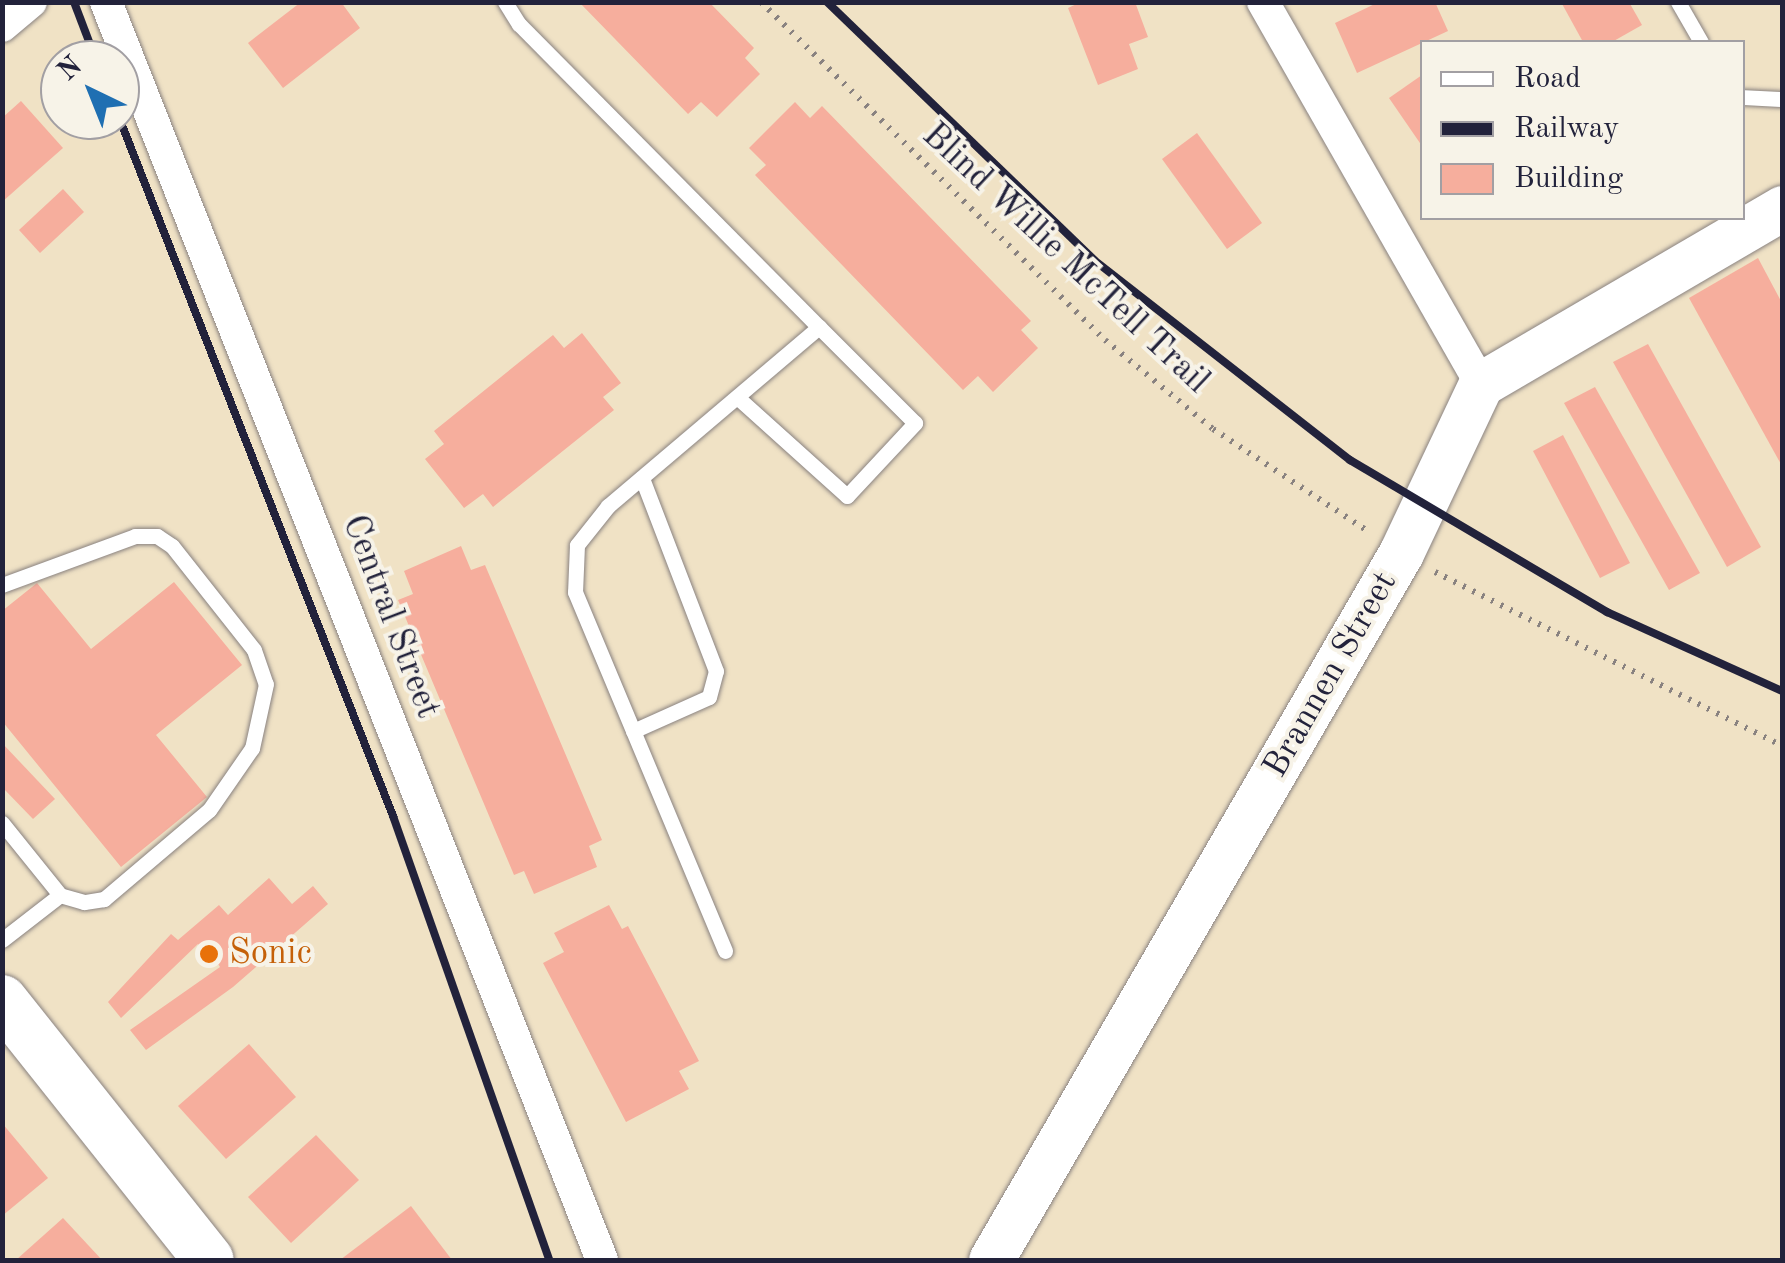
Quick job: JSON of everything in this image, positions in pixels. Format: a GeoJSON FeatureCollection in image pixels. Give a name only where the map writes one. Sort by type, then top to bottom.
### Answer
{"type":"FeatureCollection","features":[{"type":"Feature","properties":{"kind":"main road"},"geometry":{"type":"LineString","coordinates":[[2,1000],[209,1260]]}},
{"type":"Feature","properties":{"kind":"street"},"geometry":{"type":"LineString","coordinates":[[2,26],[31,2]]}},
{"type":"Feature","properties":{"kind":"street","name":"Central Street"},"geometry":{"type":"LineString","coordinates":[[106,2],[602,1260]]}},
{"type":"Feature","properties":{"kind":"street"},"geometry":{"type":"LineString","coordinates":[[1262,2],[1480,384],[1782,208]]}},
{"type":"Feature","properties":{"kind":"street","name":"Brannen Street"},"geometry":{"type":"LineString","coordinates":[[992,1260],[1401,553],[1480,384]]}},
{"type":"Feature","properties":{"kind":"lane"},"geometry":{"type":"LineString","coordinates":[[505,2],[519,24],[915,423],[847,496],[737,397]]}},
{"type":"Feature","properties":{"kind":"lane"},"geometry":{"type":"LineString","coordinates":[[1678,2],[1700,40]]}},
{"type":"Feature","properties":{"kind":"lane"},"geometry":{"type":"LineString","coordinates":[[1745,97],[1782,100]]}},
{"type":"Feature","properties":{"kind":"lane"},"geometry":{"type":"LineString","coordinates":[[725,951],[575,592],[576,546],[642,478],[819,327]]}},
{"type":"Feature","properties":{"kind":"lane"},"geometry":{"type":"LineString","coordinates":[[633,731],[709,697],[716,672],[642,478]]}},
{"type":"Feature","properties":{"kind":"lane"},"geometry":{"type":"LineString","coordinates":[[2,585],[134,536],[157,536],[172,546],[254,650],[266,684],[252,748],[210,810],[104,898],[84,902],[60,895],[2,823]]}},
{"type":"Feature","properties":{"kind":"lane"},"geometry":{"type":"LineString","coordinates":[[2,940],[60,895]]}},
{"type":"Feature","properties":{"kind":"path","name":"Blind Willie McTell Trail"},"geometry":{"type":"LineString","coordinates":[[761,2],[1105,340],[1213,429],[1401,553],[1504,611],[1782,746]]}},
{"type":"Feature","properties":{"kind":"building"},"geometry":{"type":"Polygon","coordinates":[[[301,2],[341,2],[360,28],[283,88],[248,43],[301,2]]]}},
{"type":"Feature","properties":{"kind":"building"},"geometry":{"type":"Polygon","coordinates":[[[579,2],[709,2],[754,48],[745,58],[760,74],[717,117],[701,102],[688,114],[579,2]]]}},
{"type":"Feature","properties":{"kind":"building"},"geometry":{"type":"Polygon","coordinates":[[[1081,2],[1135,2],[1148,37],[1129,44],[1138,69],[1098,85],[1068,8],[1081,2]]]}},
{"type":"Feature","properties":{"kind":"building"},"geometry":{"type":"Polygon","coordinates":[[[1379,2],[1435,2],[1448,31],[1420,40],[1420,44],[1357,73],[1335,23],[1379,2]]]}},
{"type":"Feature","properties":{"kind":"building"},"geometry":{"type":"Polygon","coordinates":[[[1561,2],[1629,2],[1642,25],[1616,40],[1582,40],[1561,2]]]}},
{"type":"Feature","properties":{"kind":"building"},"geometry":{"type":"Polygon","coordinates":[[[1420,76],[1420,143],[1389,98],[1420,76]]]}},
{"type":"Feature","properties":{"kind":"building"},"geometry":{"type":"Polygon","coordinates":[[[21,101],[40,122],[40,140],[56,140],[63,148],[2,202],[2,118],[21,101]]]}},
{"type":"Feature","properties":{"kind":"building"},"geometry":{"type":"Polygon","coordinates":[[[795,102],[810,118],[822,106],[1031,321],[1021,330],[1038,348],[993,392],[978,376],[963,390],[755,175],[766,165],[749,148],[795,102]]]}},
{"type":"Feature","properties":{"kind":"building"},"geometry":{"type":"Polygon","coordinates":[[[1197,133],[1262,223],[1227,249],[1162,159],[1197,133]]]}},
{"type":"Feature","properties":{"kind":"building"},"geometry":{"type":"Polygon","coordinates":[[[63,189],[84,212],[40,253],[19,230],[63,189]]]}},
{"type":"Feature","properties":{"kind":"building"},"geometry":{"type":"Polygon","coordinates":[[[1758,258],[1782,303],[1782,466],[1689,298],[1758,258]]]}},
{"type":"Feature","properties":{"kind":"building"},"geometry":{"type":"Polygon","coordinates":[[[582,333],[621,383],[603,397],[614,410],[493,507],[483,494],[464,508],[425,459],[444,444],[434,431],[553,335],[564,348],[582,333]]]}},
{"type":"Feature","properties":{"kind":"building"},"geometry":{"type":"Polygon","coordinates":[[[1648,344],[1761,547],[1727,567],[1613,362],[1648,344]]]}},
{"type":"Feature","properties":{"kind":"building"},"geometry":{"type":"Polygon","coordinates":[[[1595,387],[1700,573],[1669,590],[1564,403],[1595,387]]]}},
{"type":"Feature","properties":{"kind":"building"},"geometry":{"type":"Polygon","coordinates":[[[1563,435],[1630,563],[1600,578],[1533,451],[1563,435]]]}},
{"type":"Feature","properties":{"kind":"building"},"geometry":{"type":"Polygon","coordinates":[[[461,546],[471,570],[485,565],[602,840],[589,846],[597,867],[534,894],[524,871],[514,875],[398,600],[413,594],[404,571],[461,546]]]}},
{"type":"Feature","properties":{"kind":"building"},"geometry":{"type":"Polygon","coordinates":[[[174,582],[242,665],[156,735],[207,797],[121,867],[2,721],[2,611],[37,583],[91,649],[174,582]]]}},
{"type":"Feature","properties":{"kind":"building"},"geometry":{"type":"Polygon","coordinates":[[[2,743],[55,799],[33,819],[2,787],[2,743]]]}},
{"type":"Feature","properties":{"kind":"building"},"geometry":{"type":"Polygon","coordinates":[[[269,878],[292,904],[313,886],[328,904],[233,987],[146,1050],[130,1030],[220,967],[215,959],[198,944],[121,1018],[108,1002],[171,934],[178,940],[219,905],[228,915],[269,878]]]}},
{"type":"Feature","properties":{"kind":"building"},"geometry":{"type":"Polygon","coordinates":[[[609,905],[622,929],[628,926],[699,1061],[679,1071],[689,1089],[626,1122],[543,963],[564,952],[554,933],[609,905]]]}},
{"type":"Feature","properties":{"kind":"building"},"geometry":{"type":"Polygon","coordinates":[[[249,1044],[296,1097],[226,1159],[178,1106],[249,1044]]]}},
{"type":"Feature","properties":{"kind":"building"},"geometry":{"type":"Polygon","coordinates":[[[2,1123],[48,1178],[2,1216],[2,1123]]]}},
{"type":"Feature","properties":{"kind":"building"},"geometry":{"type":"Polygon","coordinates":[[[316,1135],[359,1180],[291,1243],[248,1197],[316,1135]]]}},
{"type":"Feature","properties":{"kind":"building"},"geometry":{"type":"Polygon","coordinates":[[[411,1206],[452,1260],[340,1260],[411,1206]]]}},
{"type":"Feature","properties":{"kind":"building"},"geometry":{"type":"Polygon","coordinates":[[[63,1218],[102,1260],[16,1260],[63,1218]]]}},
{"type":"Feature","properties":{"kind":"railway"},"geometry":{"type":"LineString","coordinates":[[74,2],[88,40]]}},
{"type":"Feature","properties":{"kind":"railway"},"geometry":{"type":"LineString","coordinates":[[827,2],[1094,260],[1350,460],[1607,612],[1782,691]]}},
{"type":"Feature","properties":{"kind":"railway"},"geometry":{"type":"LineString","coordinates":[[128,140],[393,816],[549,1260]]}},
{"type":"Feature","properties":{"kind":"place","name":"Sonic"},"geometry":{"type":"Point","coordinates":[209,954]}}]}
